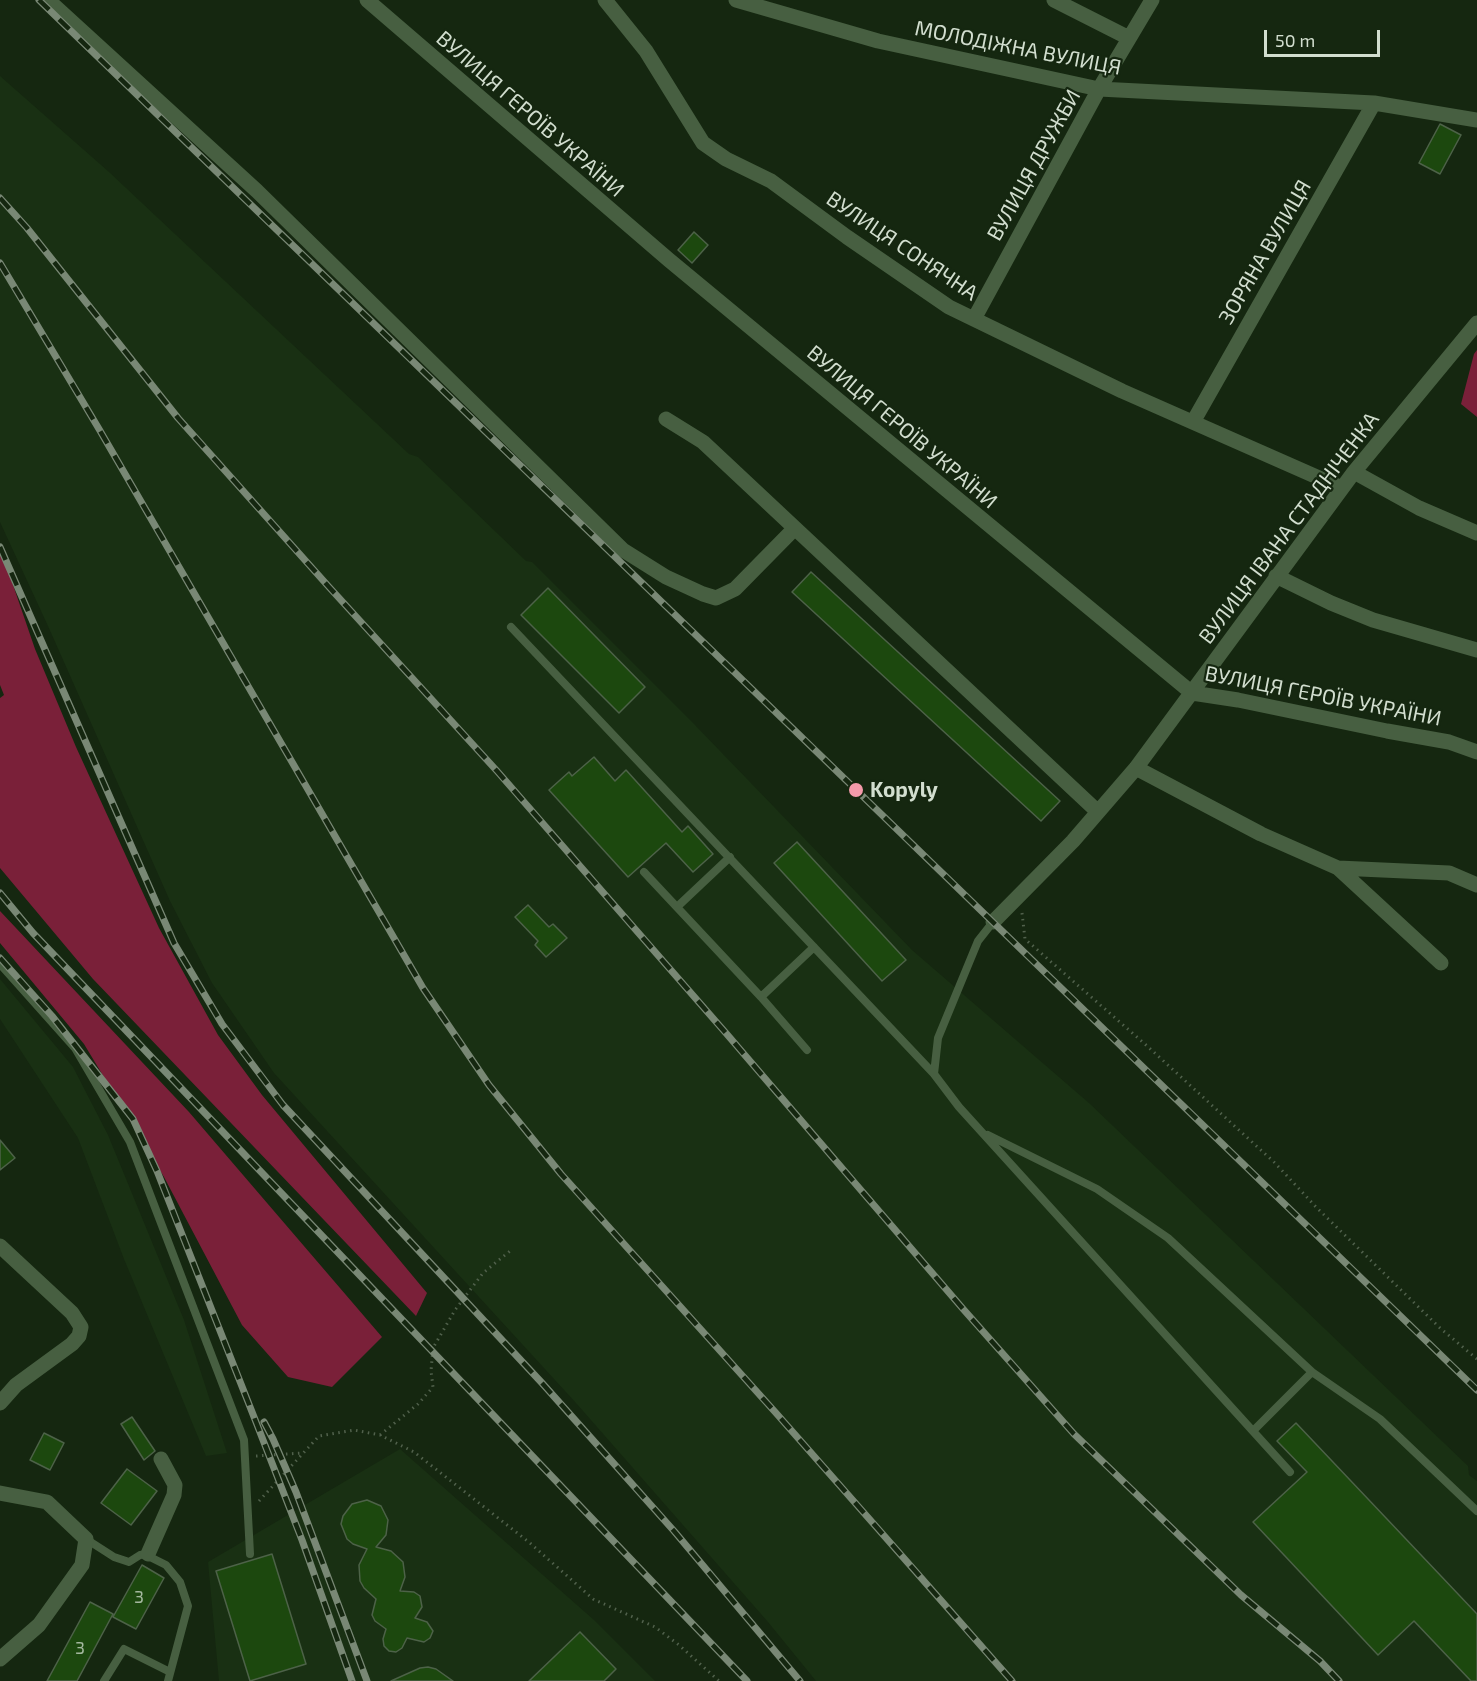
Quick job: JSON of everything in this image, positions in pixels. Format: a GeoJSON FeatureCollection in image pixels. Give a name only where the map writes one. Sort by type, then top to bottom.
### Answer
{"type":"FeatureCollection","features":[{"type":"Feature","properties":{"kind":"street"},"geometry":{"type":"LineString","coordinates":[[48,0],[257,191],[623,550],[666,577],[717,598],[735,589],[795,528]]}},
{"type":"Feature","properties":{"kind":"street","name":"ВУЛИЦЯ ГЕРОЇВ УКРАЇНИ"},"geometry":{"type":"LineString","coordinates":[[367,0],[669,260],[1192,693],[1449,742],[1477,752]]}},
{"type":"Feature","properties":{"kind":"street","name":"ВУЛИЦЯ СОНЯЧНА"},"geometry":{"type":"LineString","coordinates":[[605,0],[646,51],[703,143],[726,159],[771,181],[949,307],[1122,391],[1342,488]]}},
{"type":"Feature","properties":{"kind":"street","name":"МОЛОДІЖНА ВУЛИЦЯ"},"geometry":{"type":"LineString","coordinates":[[736,0],[878,41],[1099,89],[1374,103],[1477,120]]}},
{"type":"Feature","properties":{"kind":"street"},"geometry":{"type":"LineString","coordinates":[[1054,0],[1129,38]]}},
{"type":"Feature","properties":{"kind":"street","name":"ВУЛИЦЯ ДРУЖБИ"},"geometry":{"type":"LineString","coordinates":[[974,319],[1099,89],[1152,0]]}},
{"type":"Feature","properties":{"kind":"street","name":"ЗОРЯНА ВУЛИЦЯ"},"geometry":{"type":"LineString","coordinates":[[1193,422],[1374,103]]}},
{"type":"Feature","properties":{"kind":"street","name":"ВУЛИЦЯ ІВАНА СТАДНІЧЕНКА"},"geometry":{"type":"LineString","coordinates":[[993,922],[1021,895],[1136,768],[1354,472],[1477,323]]}},
{"type":"Feature","properties":{"kind":"street"},"geometry":{"type":"LineString","coordinates":[[666,419],[703,442],[1098,812]]}},
{"type":"Feature","properties":{"kind":"street"},"geometry":{"type":"LineString","coordinates":[[1354,472],[1419,508],[1477,533]]}},
{"type":"Feature","properties":{"kind":"street"},"geometry":{"type":"LineString","coordinates":[[1276,576],[1331,603],[1373,620],[1477,650]]}},
{"type":"Feature","properties":{"kind":"street"},"geometry":{"type":"LineString","coordinates":[[1136,768],[1261,834],[1338,868],[1441,963]]}},
{"type":"Feature","properties":{"kind":"street"},"geometry":{"type":"LineString","coordinates":[[1338,868],[1449,873],[1477,885]]}},
{"type":"Feature","properties":{"kind":"street"},"geometry":{"type":"LineString","coordinates":[[0,1246],[72,1313],[81,1327],[80,1336],[72,1344],[16,1385],[0,1402]]}},
{"type":"Feature","properties":{"kind":"street"},"geometry":{"type":"LineString","coordinates":[[148,1554],[174,1495],[175,1485],[161,1459]]}},
{"type":"Feature","properties":{"kind":"street"},"geometry":{"type":"LineString","coordinates":[[0,1493],[47,1502],[86,1539],[82,1565],[45,1617],[0,1659]]}},
{"type":"Feature","properties":{"kind":"lane"},"geometry":{"type":"LineString","coordinates":[[511,627],[934,1074],[959,1107],[1290,1472]]}},
{"type":"Feature","properties":{"kind":"lane"},"geometry":{"type":"LineString","coordinates":[[677,907],[730,857]]}},
{"type":"Feature","properties":{"kind":"lane"},"geometry":{"type":"LineString","coordinates":[[644,872],[807,1050]]}},
{"type":"Feature","properties":{"kind":"lane"},"geometry":{"type":"LineString","coordinates":[[934,1074],[938,1038],[978,941],[993,922]]}},
{"type":"Feature","properties":{"kind":"lane"},"geometry":{"type":"LineString","coordinates":[[760,997],[814,947]]}},
{"type":"Feature","properties":{"kind":"lane"},"geometry":{"type":"LineString","coordinates":[[0,963],[75,1048],[130,1142],[244,1440],[250,1554]]}},
{"type":"Feature","properties":{"kind":"lane"},"geometry":{"type":"LineString","coordinates":[[983,1132],[1097,1188],[1168,1238],[1312,1372],[1380,1419],[1477,1511]]}},
{"type":"Feature","properties":{"kind":"lane"},"geometry":{"type":"LineString","coordinates":[[1253,1431],[1312,1372]]}},
{"type":"Feature","properties":{"kind":"lane"},"geometry":{"type":"LineString","coordinates":[[86,1539],[114,1557],[129,1562],[140,1555],[148,1554],[166,1565],[180,1582],[188,1606],[168,1681]]}},
{"type":"Feature","properties":{"kind":"lane"},"geometry":{"type":"LineString","coordinates":[[104,1681],[124,1649],[170,1672]]}},
{"type":"Feature","properties":{"kind":"path"},"geometry":{"type":"LineString","coordinates":[[1021,895],[1025,939],[1267,1155],[1316,1207],[1440,1328],[1477,1359]]}},
{"type":"Feature","properties":{"kind":"path"},"geometry":{"type":"LineString","coordinates":[[380,1435],[418,1404],[433,1388],[431,1371],[433,1348],[455,1311],[483,1273],[510,1251]]}},
{"type":"Feature","properties":{"kind":"path"},"geometry":{"type":"LineString","coordinates":[[248,1514],[319,1436],[354,1430],[380,1435],[414,1452],[530,1544],[593,1599],[655,1627],[719,1681]]}},
{"type":"Feature","properties":{"kind":"path"},"geometry":{"type":"LineString","coordinates":[[245,1456],[304,1453]]}},
{"type":"Feature","properties":{"kind":"shaded area"},"geometry":{"type":"Polygon","coordinates":[[[0,76],[109,172],[409,454],[418,457],[526,561],[532,562],[694,724],[912,950],[1089,1103],[1468,1466],[1469,1475],[1477,1481],[1477,1681],[816,1681],[768,1622],[576,1403],[274,1073],[212,983],[170,901],[0,522],[0,76]]]}},
{"type":"Feature","properties":{"kind":"shaded area"},"geometry":{"type":"Polygon","coordinates":[[[1477,350],[1477,417],[1461,404],[1477,350]]]}},
{"type":"Feature","properties":{"kind":"shaded area"},"geometry":{"type":"Polygon","coordinates":[[[0,547],[35,649],[76,747],[159,928],[218,1035],[262,1095],[427,1293],[416,1316],[93,979],[0,868],[0,698],[4,695],[0,685],[0,547]]]}},
{"type":"Feature","properties":{"kind":"shaded area"},"geometry":{"type":"Polygon","coordinates":[[[0,911],[189,1112],[382,1337],[332,1387],[288,1377],[242,1325],[164,1177],[84,1044],[0,943],[0,911]]]}},
{"type":"Feature","properties":{"kind":"shaded area"},"geometry":{"type":"Polygon","coordinates":[[[0,979],[73,1067],[108,1135],[184,1320],[227,1453],[206,1456],[124,1259],[78,1138],[0,1019],[0,979]]]}},
{"type":"Feature","properties":{"kind":"shaded area"},"geometry":{"type":"Polygon","coordinates":[[[400,1449],[594,1620],[655,1681],[219,1681],[208,1562],[400,1449]]]}},
{"type":"Feature","properties":{"kind":"building"},"geometry":{"type":"Polygon","coordinates":[[[1440,124],[1461,135],[1440,174],[1419,163],[1440,124]]]}},
{"type":"Feature","properties":{"kind":"building"},"geometry":{"type":"Polygon","coordinates":[[[694,232],[708,245],[692,263],[678,250],[694,232]]]}},
{"type":"Feature","properties":{"kind":"building"},"geometry":{"type":"Polygon","coordinates":[[[811,572],[1060,801],[1041,821],[792,592],[811,572]]]}},
{"type":"Feature","properties":{"kind":"building"},"geometry":{"type":"Polygon","coordinates":[[[548,588],[645,687],[619,713],[521,615],[548,588]]]}},
{"type":"Feature","properties":{"kind":"building"},"geometry":{"type":"Polygon","coordinates":[[[594,757],[615,781],[626,770],[682,832],[688,826],[713,854],[693,872],[666,843],[628,877],[549,790],[569,772],[572,776],[594,757]]]}},
{"type":"Feature","properties":{"kind":"building"},"geometry":{"type":"Polygon","coordinates":[[[797,842],[906,960],[882,981],[774,863],[797,842]]]}},
{"type":"Feature","properties":{"kind":"building"},"geometry":{"type":"Polygon","coordinates":[[[528,905],[549,927],[553,924],[567,938],[546,957],[535,945],[538,941],[515,917],[528,905]]]}},
{"type":"Feature","properties":{"kind":"building"},"geometry":{"type":"Polygon","coordinates":[[[0,1140],[15,1158],[0,1170],[0,1140]]]}},
{"type":"Feature","properties":{"kind":"building"},"geometry":{"type":"Polygon","coordinates":[[[132,1417],[155,1451],[144,1460],[121,1424],[132,1417]]]}},
{"type":"Feature","properties":{"kind":"building"},"geometry":{"type":"Polygon","coordinates":[[[1296,1423],[1477,1614],[1477,1681],[1471,1681],[1414,1621],[1378,1655],[1253,1522],[1307,1472],[1277,1441],[1296,1423]]]}},
{"type":"Feature","properties":{"kind":"building"},"geometry":{"type":"Polygon","coordinates":[[[44,1433],[64,1443],[50,1470],[30,1460],[44,1433]]]}},
{"type":"Feature","properties":{"kind":"building"},"geometry":{"type":"Polygon","coordinates":[[[127,1469],[157,1491],[131,1525],[101,1503],[127,1469]]]}},
{"type":"Feature","properties":{"kind":"building"},"geometry":{"type":"Polygon","coordinates":[[[367,1500],[381,1506],[388,1520],[386,1535],[376,1547],[391,1551],[403,1562],[405,1577],[400,1591],[414,1592],[420,1596],[422,1607],[415,1618],[427,1622],[433,1631],[430,1638],[424,1642],[407,1638],[402,1648],[396,1652],[389,1651],[384,1646],[383,1639],[386,1629],[375,1621],[372,1615],[376,1599],[360,1581],[359,1565],[367,1549],[347,1539],[341,1524],[343,1516],[352,1504],[367,1500]]]}},
{"type":"Feature","properties":{"kind":"building"},"geometry":{"type":"Polygon","coordinates":[[[272,1554],[306,1664],[250,1681],[216,1571],[272,1554]]]}},
{"type":"Feature","properties":{"kind":"building"},"geometry":{"type":"Polygon","coordinates":[[[142,1565],[164,1578],[136,1629],[113,1617],[142,1565]]]}},
{"type":"Feature","properties":{"kind":"building"},"geometry":{"type":"Polygon","coordinates":[[[90,1602],[113,1614],[77,1681],[47,1681],[90,1602]]]}},
{"type":"Feature","properties":{"kind":"building"},"geometry":{"type":"Polygon","coordinates":[[[580,1632],[616,1669],[604,1681],[529,1681],[580,1632]]]}},
{"type":"Feature","properties":{"kind":"building"},"geometry":{"type":"Polygon","coordinates":[[[420,1668],[436,1669],[453,1681],[391,1681],[420,1668]]]}},
{"type":"Feature","properties":{"kind":"railway"},"geometry":{"type":"LineString","coordinates":[[39,0],[1477,1390]]}},
{"type":"Feature","properties":{"kind":"railway"},"geometry":{"type":"LineString","coordinates":[[0,198],[27,228],[178,418],[497,771],[1074,1434],[1241,1595],[1320,1661],[1339,1681]]}},
{"type":"Feature","properties":{"kind":"railway"},"geometry":{"type":"LineString","coordinates":[[0,263],[99,429],[423,988],[489,1085],[561,1174],[1012,1681]]}},
{"type":"Feature","properties":{"kind":"railway"},"geometry":{"type":"LineString","coordinates":[[0,547],[174,943],[222,1024],[283,1105],[542,1383],[674,1531],[800,1681]]}},
{"type":"Feature","properties":{"kind":"railway"},"geometry":{"type":"LineString","coordinates":[[0,893],[33,933],[747,1681]]}},
{"type":"Feature","properties":{"kind":"railway"},"geometry":{"type":"LineString","coordinates":[[0,958],[52,1016],[133,1119],[157,1171],[302,1540],[352,1681]]}},
{"type":"Feature","properties":{"kind":"railway"},"geometry":{"type":"LineString","coordinates":[[264,1422],[296,1492],[367,1681]]}},
{"type":"Feature","properties":{"kind":"place","name":"Kopyly"},"geometry":{"type":"Point","coordinates":[856,790]}}]}
